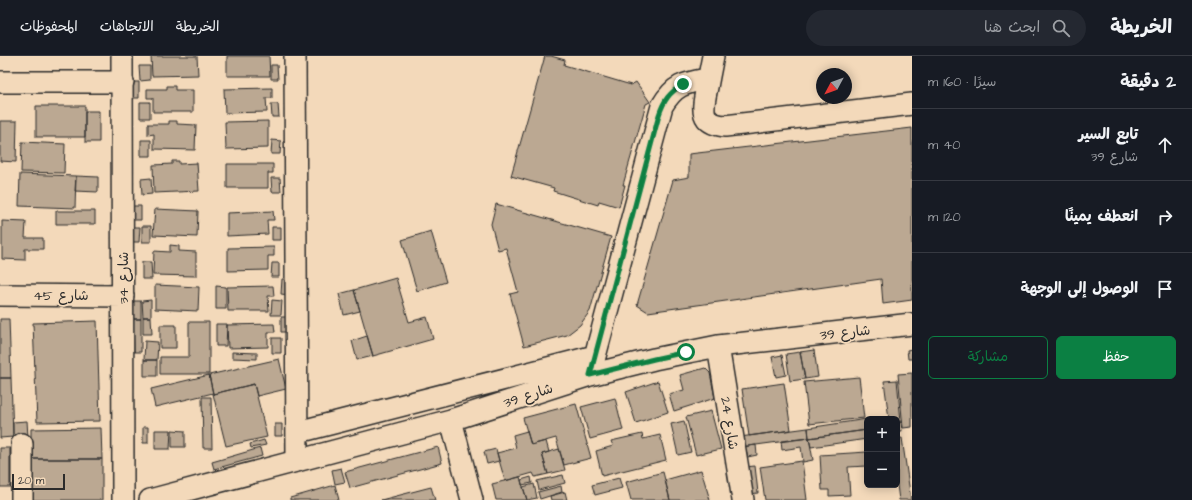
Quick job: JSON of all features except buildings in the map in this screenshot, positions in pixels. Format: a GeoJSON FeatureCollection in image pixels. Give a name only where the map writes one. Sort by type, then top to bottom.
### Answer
{"type":"FeatureCollection","features":[{"type":"Feature","properties":{"kind":"street","name":"شارع 34"},"geometry":{"type":"LineString","coordinates":[[122,56],[123,500]]}},
{"type":"Feature","properties":{"kind":"street"},"geometry":{"type":"LineString","coordinates":[[295,56],[298,461]]}},
{"type":"Feature","properties":{"kind":"street"},"geometry":{"type":"LineString","coordinates":[[713,56],[703,104],[704,113],[709,121],[716,125],[725,126],[912,104]]}},
{"type":"Feature","properties":{"kind":"street"},"geometry":{"type":"LineString","coordinates":[[298,432],[592,366],[662,106],[667,97],[683,84],[708,79]]}},
{"type":"Feature","properties":{"kind":"street"},"geometry":{"type":"LineString","coordinates":[[0,82],[123,82]]}},
{"type":"Feature","properties":{"kind":"street","name":"شارع 45"},"geometry":{"type":"LineString","coordinates":[[0,295],[123,296]]}},
{"type":"Feature","properties":{"kind":"street","name":"شارع 39"},"geometry":{"type":"LineString","coordinates":[[150,500],[218,491],[298,461],[451,420],[592,366],[654,359],[718,346],[912,324]]}},
{"type":"Feature","properties":{"kind":"street","name":"شارع 24"},"geometry":{"type":"LineString","coordinates":[[718,346],[743,500]]}},
{"type":"Feature","properties":{"kind":"street"},"geometry":{"type":"LineString","coordinates":[[451,420],[472,500]]}},
{"type":"Feature","properties":{"kind":"street"},"geometry":{"type":"LineString","coordinates":[[22,444],[22,500]]}},
{"type":"Feature","properties":{"kind":"route"},"geometry":{"type":"LineString","coordinates":[[683,84],[667,97],[659,115],[590,375],[686,352]]}}]}
